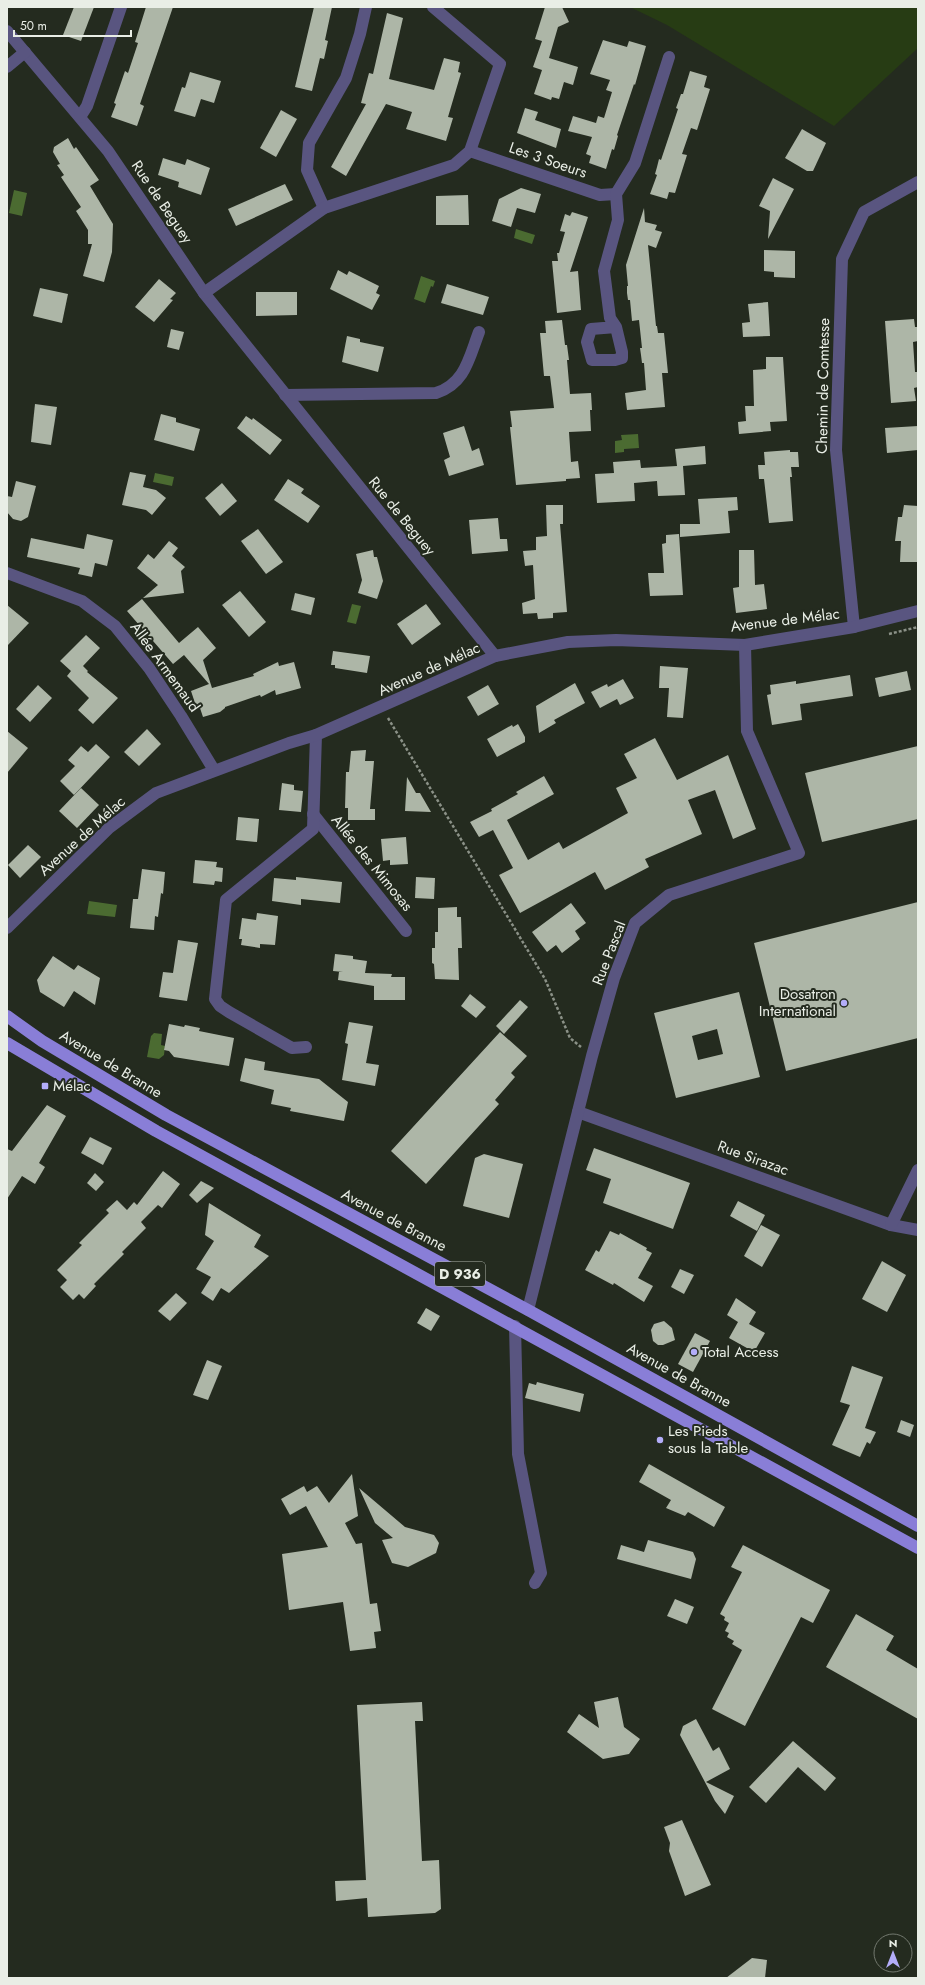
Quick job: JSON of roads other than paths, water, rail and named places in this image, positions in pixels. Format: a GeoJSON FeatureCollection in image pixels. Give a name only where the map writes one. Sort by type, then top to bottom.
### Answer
{"type":"FeatureCollection","features":[{"type":"Feature","properties":{"kind":"main road","name":"Avenue de Branne"},"geometry":{"type":"LineString","coordinates":[[7,1016],[42,1041],[166,1115],[528,1310],[918,1526]]}},
{"type":"Feature","properties":{"kind":"main road","name":"D 936"},"geometry":{"type":"LineString","coordinates":[[7,1043],[156,1131],[515,1326],[918,1548]]}},
{"type":"Feature","properties":{"kind":"street"},"geometry":{"type":"LineString","coordinates":[[80,117],[87,106],[121,7]]}},
{"type":"Feature","properties":{"kind":"street"},"geometry":{"type":"LineString","coordinates":[[324,208],[308,170],[309,144],[346,78],[360,34],[366,7]]}},
{"type":"Feature","properties":{"kind":"street"},"geometry":{"type":"LineString","coordinates":[[204,293],[324,208],[454,165],[470,151],[500,64],[433,7]]}},
{"type":"Feature","properties":{"kind":"street","name":"Rue de Beguey"},"geometry":{"type":"LineString","coordinates":[[7,31],[108,150],[204,293],[495,656]]}},
{"type":"Feature","properties":{"kind":"street"},"geometry":{"type":"LineString","coordinates":[[7,67],[25,52]]}},
{"type":"Feature","properties":{"kind":"street"},"geometry":{"type":"LineString","coordinates":[[616,327],[610,318],[604,271],[618,220],[616,194],[635,163],[669,57]]}},
{"type":"Feature","properties":{"kind":"street","name":"Les 3 Soeurs"},"geometry":{"type":"LineString","coordinates":[[470,151],[600,195],[616,194]]}},
{"type":"Feature","properties":{"kind":"street","name":"Chemin de Comtesse"},"geometry":{"type":"LineString","coordinates":[[854,627],[836,450],[842,259],[864,212],[918,182]]}},
{"type":"Feature","properties":{"kind":"street"},"geometry":{"type":"LineString","coordinates":[[285,395],[440,392],[455,383],[463,372],[480,332]]}},
{"type":"Feature","properties":{"kind":"street","name":"Allée Armemaud"},"geometry":{"type":"LineString","coordinates":[[7,573],[82,601],[115,626],[149,668],[214,770]]}},
{"type":"Feature","properties":{"kind":"street","name":"Avenue de Mélac"},"geometry":{"type":"LineString","coordinates":[[9,925],[110,828],[156,793],[214,770],[316,735],[495,656],[568,642],[616,640],[745,645],[854,627],[918,611]]}},
{"type":"Feature","properties":{"kind":"street","name":"Rue Pascal"},"geometry":{"type":"LineString","coordinates":[[528,1310],[592,1056],[614,978],[635,923],[669,895],[799,853],[747,731],[745,645]]}},
{"type":"Feature","properties":{"kind":"street","name":"Allée des Mimosas"},"geometry":{"type":"LineString","coordinates":[[306,1047],[292,1048],[229,1012],[220,1006],[215,999],[226,900],[313,829],[316,735]]}},
{"type":"Feature","properties":{"kind":"street","name":"Allée des Mimosas"},"geometry":{"type":"LineString","coordinates":[[313,814],[406,931]]}},
{"type":"Feature","properties":{"kind":"street","name":"Rue Sirazac"},"geometry":{"type":"LineString","coordinates":[[578,1112],[891,1225],[918,1230]]}},
{"type":"Feature","properties":{"kind":"street"},"geometry":{"type":"LineString","coordinates":[[891,1225],[918,1170]]}},
{"type":"Feature","properties":{"kind":"street"},"geometry":{"type":"LineString","coordinates":[[515,1326],[518,1454],[541,1573],[535,1583]]}},
{"type":"Feature","properties":{"kind":"place","name":"Dosatron International"},"geometry":{"type":"Point","coordinates":[844,1003]}},
{"type":"Feature","properties":{"kind":"place","name":"Mélac"},"geometry":{"type":"Point","coordinates":[45,1086]}},
{"type":"Feature","properties":{"kind":"place","name":"Total Access"},"geometry":{"type":"Point","coordinates":[694,1352]}},
{"type":"Feature","properties":{"kind":"place","name":"Les Pieds sous la Table"},"geometry":{"type":"Point","coordinates":[660,1440]}}]}
